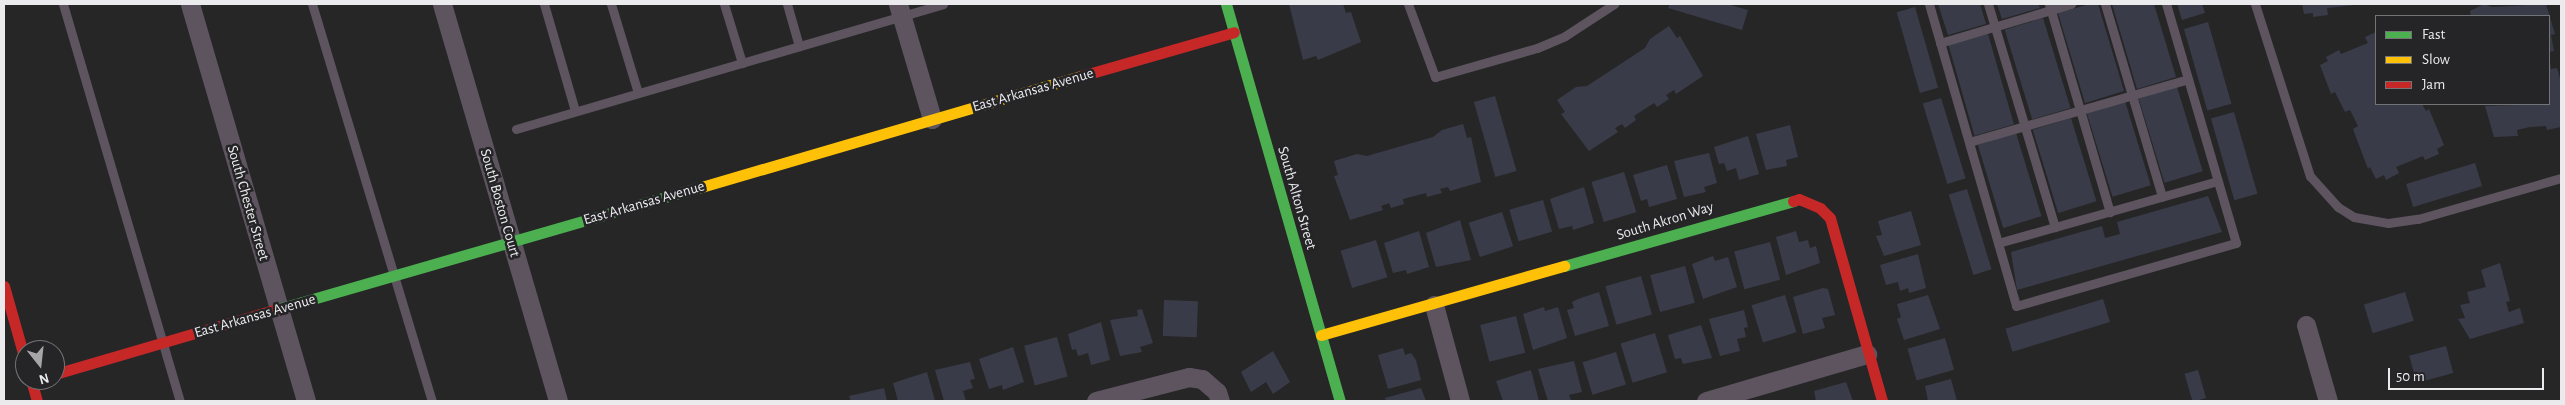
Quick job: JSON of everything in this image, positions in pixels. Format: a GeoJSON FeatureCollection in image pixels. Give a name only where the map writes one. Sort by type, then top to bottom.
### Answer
{"type":"FeatureCollection","features":[{"type":"Feature","properties":{"kind":"street","name":"South Chester Street"},"geometry":{"type":"LineString","coordinates":[[190,4],[306,401]]}},
{"type":"Feature","properties":{"kind":"street","name":"South Boston Court"},"geometry":{"type":"LineString","coordinates":[[442,4],[558,401]]}},
{"type":"Feature","properties":{"kind":"street","name":"South Alton Street"},"geometry":{"type":"LineString","coordinates":[[1226,4],[1340,401]]}},
{"type":"Feature","properties":{"kind":"street"},"geometry":{"type":"LineString","coordinates":[[900,10],[932,119]]}},
{"type":"Feature","properties":{"kind":"street","name":"East Arkansas Avenue"},"geometry":{"type":"LineString","coordinates":[[65,371],[1234,32]]}},
{"type":"Feature","properties":{"kind":"street","name":"South Akron Way"},"geometry":{"type":"LineString","coordinates":[[1321,335],[1434,305],[1799,199],[1820,208],[1830,218],[1867,354],[1882,401]]}},
{"type":"Feature","properties":{"kind":"street"},"geometry":{"type":"LineString","coordinates":[[4,286],[19,340]]}},
{"type":"Feature","properties":{"kind":"street"},"geometry":{"type":"LineString","coordinates":[[1434,305],[1460,401]]}},
{"type":"Feature","properties":{"kind":"street"},"geometry":{"type":"LineString","coordinates":[[2306,325],[2328,401]]}},
{"type":"Feature","properties":{"kind":"street"},"geometry":{"type":"LineString","coordinates":[[1710,401],[1867,354]]}},
{"type":"Feature","properties":{"kind":"street"},"geometry":{"type":"LineString","coordinates":[[1096,401],[1175,379],[1202,379],[1217,392],[1220,401]]}},
{"type":"Feature","properties":{"kind":"lane"},"geometry":{"type":"LineString","coordinates":[[63,4],[180,401]]}},
{"type":"Feature","properties":{"kind":"lane"},"geometry":{"type":"LineString","coordinates":[[312,4],[432,401]]}},
{"type":"Feature","properties":{"kind":"lane"},"geometry":{"type":"LineString","coordinates":[[544,4],[575,111]]}},
{"type":"Feature","properties":{"kind":"lane"},"geometry":{"type":"LineString","coordinates":[[611,4],[638,93]]}},
{"type":"Feature","properties":{"kind":"lane"},"geometry":{"type":"LineString","coordinates":[[724,4],[742,63]]}},
{"type":"Feature","properties":{"kind":"lane"},"geometry":{"type":"LineString","coordinates":[[787,4],[799,46]]}},
{"type":"Feature","properties":{"kind":"lane"},"geometry":{"type":"LineString","coordinates":[[516,129],[799,46],[900,10],[943,4]]}},
{"type":"Feature","properties":{"kind":"lane"},"geometry":{"type":"LineString","coordinates":[[1408,4],[1434,77],[1537,48],[1565,36],[1614,4]]}},
{"type":"Feature","properties":{"kind":"lane"},"geometry":{"type":"LineString","coordinates":[[1928,4],[2016,306],[2236,243],[2166,4]]}},
{"type":"Feature","properties":{"kind":"lane"},"geometry":{"type":"LineString","coordinates":[[1988,4],[2055,227]]}},
{"type":"Feature","properties":{"kind":"lane"},"geometry":{"type":"LineString","coordinates":[[1940,43],[1994,27],[2050,7],[2071,4]]}},
{"type":"Feature","properties":{"kind":"lane"},"geometry":{"type":"LineString","coordinates":[[2105,4],[2162,197]]}},
{"type":"Feature","properties":{"kind":"lane"},"geometry":{"type":"LineString","coordinates":[[2255,4],[2310,176],[2338,208],[2354,217],[2388,223],[2418,219],[2561,178]]}},
{"type":"Feature","properties":{"kind":"lane"},"geometry":{"type":"LineString","coordinates":[[2050,7],[2110,212]]}},
{"type":"Feature","properties":{"kind":"lane"},"geometry":{"type":"LineString","coordinates":[[1969,142],[2188,79]]}},
{"type":"Feature","properties":{"kind":"lane"},"geometry":{"type":"LineString","coordinates":[[1998,243],[2218,181]]}},
{"type":"Feature","properties":{"kind":"building"},"geometry":{"type":"Polygon","coordinates":[[[1289,4],[1343,4],[1346,13],[1351,12],[1361,42],[1318,60],[1316,56],[1303,60],[1289,4]]]}},
{"type":"Feature","properties":{"kind":"building"},"geometry":{"type":"Polygon","coordinates":[[[1670,4],[1727,4],[1748,10],[1742,30],[1668,8],[1670,4]]]}},
{"type":"Feature","properties":{"kind":"building"},"geometry":{"type":"Polygon","coordinates":[[[1938,4],[1980,4],[1986,24],[1948,35],[1938,4]]]}},
{"type":"Feature","properties":{"kind":"building"},"geometry":{"type":"Polygon","coordinates":[[[1997,4],[2038,4],[2040,8],[2002,19],[1997,4]]]}},
{"type":"Feature","properties":{"kind":"building"},"geometry":{"type":"Polygon","coordinates":[[[2090,4],[2098,4],[2124,91],[2085,103],[2058,13],[2090,4]]]}},
{"type":"Feature","properties":{"kind":"building"},"geometry":{"type":"Polygon","coordinates":[[[2112,4],[2154,4],[2176,77],[2137,89],[2112,4]]]}},
{"type":"Feature","properties":{"kind":"building"},"geometry":{"type":"Polygon","coordinates":[[[2177,4],[2202,4],[2205,13],[2182,20],[2177,4]]]}},
{"type":"Feature","properties":{"kind":"building"},"geometry":{"type":"Polygon","coordinates":[[[2302,4],[2355,5],[2327,8],[2328,15],[2313,17],[2313,13],[2304,14],[2302,4]]]}},
{"type":"Feature","properties":{"kind":"building"},"geometry":{"type":"Polygon","coordinates":[[[2484,4],[2492,7],[2546,4],[2549,15],[2471,15],[2470,11],[2484,4]]]}},
{"type":"Feature","properties":{"kind":"building"},"geometry":{"type":"Polygon","coordinates":[[[1915,7],[1938,88],[1920,93],[1897,12],[1915,7]]]}},
{"type":"Feature","properties":{"kind":"building"},"geometry":{"type":"Polygon","coordinates":[[[2550,17],[2555,34],[2551,35],[2554,51],[2550,52],[2550,17]]]}},
{"type":"Feature","properties":{"kind":"building"},"geometry":{"type":"Polygon","coordinates":[[[2043,18],[2070,108],[2032,120],[2005,30],[2043,18]]]}},
{"type":"Feature","properties":{"kind":"building"},"geometry":{"type":"Polygon","coordinates":[[[2208,22],[2231,104],[2207,111],[2184,29],[2208,22]]]}},
{"type":"Feature","properties":{"kind":"building"},"geometry":{"type":"Polygon","coordinates":[[[1669,26],[1677,38],[1680,36],[1703,76],[1676,94],[1674,90],[1666,95],[1669,99],[1657,107],[1654,103],[1634,116],[1636,120],[1625,128],[1622,124],[1615,128],[1618,132],[1589,151],[1561,114],[1565,112],[1557,100],[1576,87],[1587,86],[1645,48],[1650,39],[1669,26]]]}},
{"type":"Feature","properties":{"kind":"building"},"geometry":{"type":"Polygon","coordinates":[[[2375,32],[2375,105],[2423,105],[2426,111],[2429,109],[2444,145],[2437,149],[2439,154],[2425,160],[2423,156],[2396,167],[2399,173],[2386,180],[2384,175],[2376,179],[2370,167],[2368,169],[2353,129],[2358,126],[2350,110],[2345,112],[2335,92],[2331,94],[2320,65],[2328,61],[2326,57],[2339,50],[2341,54],[2368,43],[2365,37],[2375,32]]]}},
{"type":"Feature","properties":{"kind":"building"},"geometry":{"type":"Polygon","coordinates":[[[1988,34],[2014,124],[1974,136],[1949,45],[1988,34]]]}},
{"type":"Feature","properties":{"kind":"building"},"geometry":{"type":"Polygon","coordinates":[[[2550,62],[2551,69],[2557,68],[2561,82],[2561,127],[2547,130],[2546,126],[2530,127],[2517,130],[2518,136],[2494,137],[2485,106],[2550,105],[2550,62]]]}},
{"type":"Feature","properties":{"kind":"building"},"geometry":{"type":"Polygon","coordinates":[[[2177,87],[2203,171],[2164,183],[2139,99],[2177,87]]]}},
{"type":"Feature","properties":{"kind":"building"},"geometry":{"type":"Polygon","coordinates":[[[1495,96],[1516,171],[1495,177],[1474,102],[1495,96]]]}},
{"type":"Feature","properties":{"kind":"building"},"geometry":{"type":"Polygon","coordinates":[[[1941,98],[1966,178],[1947,184],[1923,104],[1941,98]]]}},
{"type":"Feature","properties":{"kind":"building"},"geometry":{"type":"Polygon","coordinates":[[[2125,101],[2151,185],[2112,197],[2087,113],[2125,101]]]}},
{"type":"Feature","properties":{"kind":"building"},"geometry":{"type":"Polygon","coordinates":[[[2234,112],[2257,194],[2234,200],[2211,119],[2234,112]]]}},
{"type":"Feature","properties":{"kind":"building"},"geometry":{"type":"Polygon","coordinates":[[[2071,118],[2096,201],[2058,213],[2033,130],[2071,118]]]}},
{"type":"Feature","properties":{"kind":"building"},"geometry":{"type":"Polygon","coordinates":[[[1463,124],[1467,138],[1471,137],[1481,182],[1450,191],[1448,187],[1440,189],[1442,193],[1427,197],[1426,193],[1403,199],[1404,204],[1391,208],[1389,203],[1381,206],[1383,210],[1350,220],[1334,176],[1338,175],[1334,161],[1357,154],[1367,156],[1433,137],[1442,130],[1463,124]]]}},
{"type":"Feature","properties":{"kind":"building"},"geometry":{"type":"Polygon","coordinates":[[[1790,125],[1798,157],[1786,160],[1787,166],[1766,170],[1756,134],[1790,125]]]}},
{"type":"Feature","properties":{"kind":"building"},"geometry":{"type":"Polygon","coordinates":[[[2016,133],[2041,216],[2003,228],[1978,145],[2016,133]]]}},
{"type":"Feature","properties":{"kind":"building"},"geometry":{"type":"Polygon","coordinates":[[[1748,136],[1759,174],[1739,180],[1736,168],[1727,171],[1724,163],[1719,164],[1714,147],[1748,136]]]}},
{"type":"Feature","properties":{"kind":"building"},"geometry":{"type":"Polygon","coordinates":[[[1709,153],[1717,183],[1704,187],[1706,192],[1684,197],[1674,161],[1709,153]]]}},
{"type":"Feature","properties":{"kind":"building"},"geometry":{"type":"Polygon","coordinates":[[[2475,163],[2482,186],[2413,207],[2406,184],[2475,163]]]}},
{"type":"Feature","properties":{"kind":"building"},"geometry":{"type":"Polygon","coordinates":[[[1667,165],[1677,199],[1649,207],[1647,199],[1641,201],[1633,175],[1667,165]]]}},
{"type":"Feature","properties":{"kind":"building"},"geometry":{"type":"Polygon","coordinates":[[[1624,172],[1636,212],[1604,222],[1591,182],[1624,172]]]}},
{"type":"Feature","properties":{"kind":"building"},"geometry":{"type":"Polygon","coordinates":[[[1584,187],[1594,223],[1573,230],[1572,226],[1559,229],[1550,199],[1584,187]]]}},
{"type":"Feature","properties":{"kind":"building"},"geometry":{"type":"Polygon","coordinates":[[[1967,189],[1992,269],[1973,275],[1949,195],[1967,189]]]}},
{"type":"Feature","properties":{"kind":"building"},"geometry":{"type":"Polygon","coordinates":[[[2208,196],[2222,232],[2017,290],[2011,252],[2102,226],[2105,238],[2120,234],[2117,222],[2208,196]]]}},
{"type":"Feature","properties":{"kind":"building"},"geometry":{"type":"Polygon","coordinates":[[[1543,200],[1552,232],[1518,241],[1509,210],[1543,200]]]}},
{"type":"Feature","properties":{"kind":"building"},"geometry":{"type":"Polygon","coordinates":[[[1911,211],[1921,245],[1884,256],[1876,236],[1882,235],[1878,221],[1911,211]]]}},
{"type":"Feature","properties":{"kind":"building"},"geometry":{"type":"Polygon","coordinates":[[[1502,212],[1513,246],[1480,257],[1469,223],[1502,212]]]}},
{"type":"Feature","properties":{"kind":"building"},"geometry":{"type":"Polygon","coordinates":[[[1460,220],[1471,260],[1436,267],[1426,233],[1460,220]]]}},
{"type":"Feature","properties":{"kind":"building"},"geometry":{"type":"Polygon","coordinates":[[[1419,231],[1429,267],[1407,274],[1406,270],[1393,273],[1384,243],[1419,231]]]}},
{"type":"Feature","properties":{"kind":"building"},"geometry":{"type":"Polygon","coordinates":[[[1796,231],[1799,242],[1808,240],[1810,248],[1816,246],[1820,263],[1786,275],[1776,237],[1796,231]]]}},
{"type":"Feature","properties":{"kind":"building"},"geometry":{"type":"Polygon","coordinates":[[[1376,240],[1387,277],[1352,288],[1341,251],[1376,240]]]}},
{"type":"Feature","properties":{"kind":"building"},"geometry":{"type":"Polygon","coordinates":[[[1770,242],[1780,280],[1744,289],[1734,252],[1770,242]]]}},
{"type":"Feature","properties":{"kind":"building"},"geometry":{"type":"Polygon","coordinates":[[[1918,254],[1926,288],[1909,293],[1908,288],[1900,291],[1898,282],[1886,285],[1880,265],[1918,254]]]}},
{"type":"Feature","properties":{"kind":"building"},"geometry":{"type":"Polygon","coordinates":[[[1713,256],[1715,261],[1728,257],[1737,287],[1703,299],[1692,264],[1713,256]]]}},
{"type":"Feature","properties":{"kind":"building"},"geometry":{"type":"Polygon","coordinates":[[[2500,263],[2510,301],[2506,302],[2509,312],[2520,308],[2524,323],[2470,339],[2458,319],[2465,318],[2460,305],[2470,303],[2467,292],[2486,287],[2481,270],[2500,263]]]}},
{"type":"Feature","properties":{"kind":"building"},"geometry":{"type":"Polygon","coordinates":[[[1685,266],[1695,303],[1660,312],[1650,275],[1685,266]]]}},
{"type":"Feature","properties":{"kind":"building"},"geometry":{"type":"Polygon","coordinates":[[[1641,276],[1652,314],[1616,325],[1605,286],[1641,276]]]}},
{"type":"Feature","properties":{"kind":"building"},"geometry":{"type":"Polygon","coordinates":[[[1823,288],[1828,289],[1835,315],[1822,318],[1825,328],[1803,334],[1793,297],[1823,288]]]}},
{"type":"Feature","properties":{"kind":"building"},"geometry":{"type":"Polygon","coordinates":[[[1599,292],[1609,326],[1575,336],[1567,310],[1574,308],[1572,302],[1599,292]]]}},
{"type":"Feature","properties":{"kind":"building"},"geometry":{"type":"Polygon","coordinates":[[[2405,292],[2414,321],[2373,333],[2364,305],[2405,292]]]}},
{"type":"Feature","properties":{"kind":"building"},"geometry":{"type":"Polygon","coordinates":[[[1785,295],[1796,332],[1763,343],[1752,305],[1785,295]]]}},
{"type":"Feature","properties":{"kind":"building"},"geometry":{"type":"Polygon","coordinates":[[[1928,295],[1940,329],[1904,340],[1897,319],[1901,317],[1897,304],[1928,295]]]}},
{"type":"Feature","properties":{"kind":"building"},"geometry":{"type":"Polygon","coordinates":[[[2103,299],[2110,322],[2012,352],[2005,329],[2103,299]]]}},
{"type":"Feature","properties":{"kind":"building"},"geometry":{"type":"Polygon","coordinates":[[[1164,300],[1198,301],[1197,337],[1163,336],[1164,300]]]}},
{"type":"Feature","properties":{"kind":"building"},"geometry":{"type":"Polygon","coordinates":[[[1544,307],[1545,311],[1558,307],[1567,338],[1533,350],[1523,314],[1544,307]]]}},
{"type":"Feature","properties":{"kind":"building"},"geometry":{"type":"Polygon","coordinates":[[[1142,309],[1153,343],[1140,347],[1142,352],[1120,356],[1110,320],[1138,316],[1137,310],[1142,309]]]}},
{"type":"Feature","properties":{"kind":"building"},"geometry":{"type":"Polygon","coordinates":[[[1744,310],[1748,327],[1744,328],[1746,337],[1737,339],[1740,351],[1720,356],[1709,319],[1744,310]]]}},
{"type":"Feature","properties":{"kind":"building"},"geometry":{"type":"Polygon","coordinates":[[[1516,316],[1525,353],[1489,362],[1480,325],[1516,316]]]}},
{"type":"Feature","properties":{"kind":"building"},"geometry":{"type":"Polygon","coordinates":[[[1101,322],[1110,360],[1091,365],[1088,353],[1078,356],[1076,349],[1072,350],[1068,334],[1101,322]]]}},
{"type":"Feature","properties":{"kind":"building"},"geometry":{"type":"Polygon","coordinates":[[[1701,325],[1712,358],[1683,364],[1681,358],[1675,359],[1668,335],[1701,325]]]}},
{"type":"Feature","properties":{"kind":"building"},"geometry":{"type":"Polygon","coordinates":[[[1655,333],[1667,372],[1633,383],[1621,344],[1655,333]]]}},
{"type":"Feature","properties":{"kind":"building"},"geometry":{"type":"Polygon","coordinates":[[[1057,337],[1068,377],[1035,385],[1024,346],[1057,337]]]}},
{"type":"Feature","properties":{"kind":"building"},"geometry":{"type":"Polygon","coordinates":[[[1945,338],[1954,370],[1917,380],[1908,349],[1945,338]]]}},
{"type":"Feature","properties":{"kind":"building"},"geometry":{"type":"Polygon","coordinates":[[[2446,346],[2453,373],[2417,383],[2409,356],[2446,346]]]}},
{"type":"Feature","properties":{"kind":"building"},"geometry":{"type":"Polygon","coordinates":[[[1013,347],[1024,382],[1003,390],[1002,385],[989,389],[979,359],[1013,347]]]}},
{"type":"Feature","properties":{"kind":"building"},"geometry":{"type":"Polygon","coordinates":[[[1403,348],[1405,355],[1411,353],[1416,360],[1421,380],[1388,389],[1378,355],[1403,348]]]}},
{"type":"Feature","properties":{"kind":"building"},"geometry":{"type":"Polygon","coordinates":[[[1273,351],[1290,382],[1273,394],[1266,382],[1251,392],[1241,372],[1273,351]]]}},
{"type":"Feature","properties":{"kind":"building"},"geometry":{"type":"Polygon","coordinates":[[[1616,352],[1626,385],[1592,395],[1583,362],[1616,352]]]}},
{"type":"Feature","properties":{"kind":"building"},"geometry":{"type":"Polygon","coordinates":[[[1574,361],[1582,392],[1569,395],[1571,400],[1548,401],[1538,369],[1574,361]]]}},
{"type":"Feature","properties":{"kind":"building"},"geometry":{"type":"Polygon","coordinates":[[[970,362],[975,379],[970,380],[973,388],[963,391],[966,401],[944,401],[935,370],[970,362]]]}},
{"type":"Feature","properties":{"kind":"building"},"geometry":{"type":"Polygon","coordinates":[[[1531,370],[1539,401],[1503,401],[1496,381],[1531,370]]]}},
{"type":"Feature","properties":{"kind":"building"},"geometry":{"type":"Polygon","coordinates":[[[2198,370],[2206,398],[2192,401],[2185,374],[2198,370]]]}},
{"type":"Feature","properties":{"kind":"building"},"geometry":{"type":"Polygon","coordinates":[[[927,372],[935,401],[898,401],[893,383],[927,372]]]}},
{"type":"Feature","properties":{"kind":"building"},"geometry":{"type":"Polygon","coordinates":[[[1951,379],[1957,401],[1928,401],[1925,386],[1951,379]]]}},
{"type":"Feature","properties":{"kind":"building"},"geometry":{"type":"Polygon","coordinates":[[[1846,382],[1853,401],[1816,401],[1814,391],[1846,382]]]}},
{"type":"Feature","properties":{"kind":"building"},"geometry":{"type":"Polygon","coordinates":[[[884,388],[887,401],[851,401],[849,396],[884,388]]]}},
{"type":"Feature","properties":{"kind":"building"},"geometry":{"type":"Polygon","coordinates":[[[1421,388],[1426,401],[1386,401],[1385,398],[1421,388]]]}},
{"type":"Feature","properties":{"kind":"traffic: fast"},"geometry":{"type":"LineString","coordinates":[[1226,4],[1340,401]]}},
{"type":"Feature","properties":{"kind":"traffic: fast"},"geometry":{"type":"LineString","coordinates":[[278,309],[698,188]]}},
{"type":"Feature","properties":{"kind":"traffic: fast"},"geometry":{"type":"LineString","coordinates":[[1564,266],[1793,201]]}},
{"type":"Feature","properties":{"kind":"traffic: slow"},"geometry":{"type":"LineString","coordinates":[[698,188],[1081,76]]}},
{"type":"Feature","properties":{"kind":"traffic: slow"},"geometry":{"type":"LineString","coordinates":[[1321,335],[1564,266]]}},
{"type":"Feature","properties":{"kind":"traffic: jam"},"geometry":{"type":"LineString","coordinates":[[1081,76],[1234,32]]}},
{"type":"Feature","properties":{"kind":"traffic: jam"},"geometry":{"type":"LineString","coordinates":[[1793,201],[1799,199],[1820,208],[1830,218],[1882,401]]}},
{"type":"Feature","properties":{"kind":"traffic: jam"},"geometry":{"type":"LineString","coordinates":[[4,286],[19,340]]}},
{"type":"Feature","properties":{"kind":"traffic: jam"},"geometry":{"type":"LineString","coordinates":[[65,371],[278,309]]}},
{"type":"Feature","properties":{"kind":"traffic: jam"},"geometry":{"type":"LineString","coordinates":[[34,390],[37,401]]}}]}
